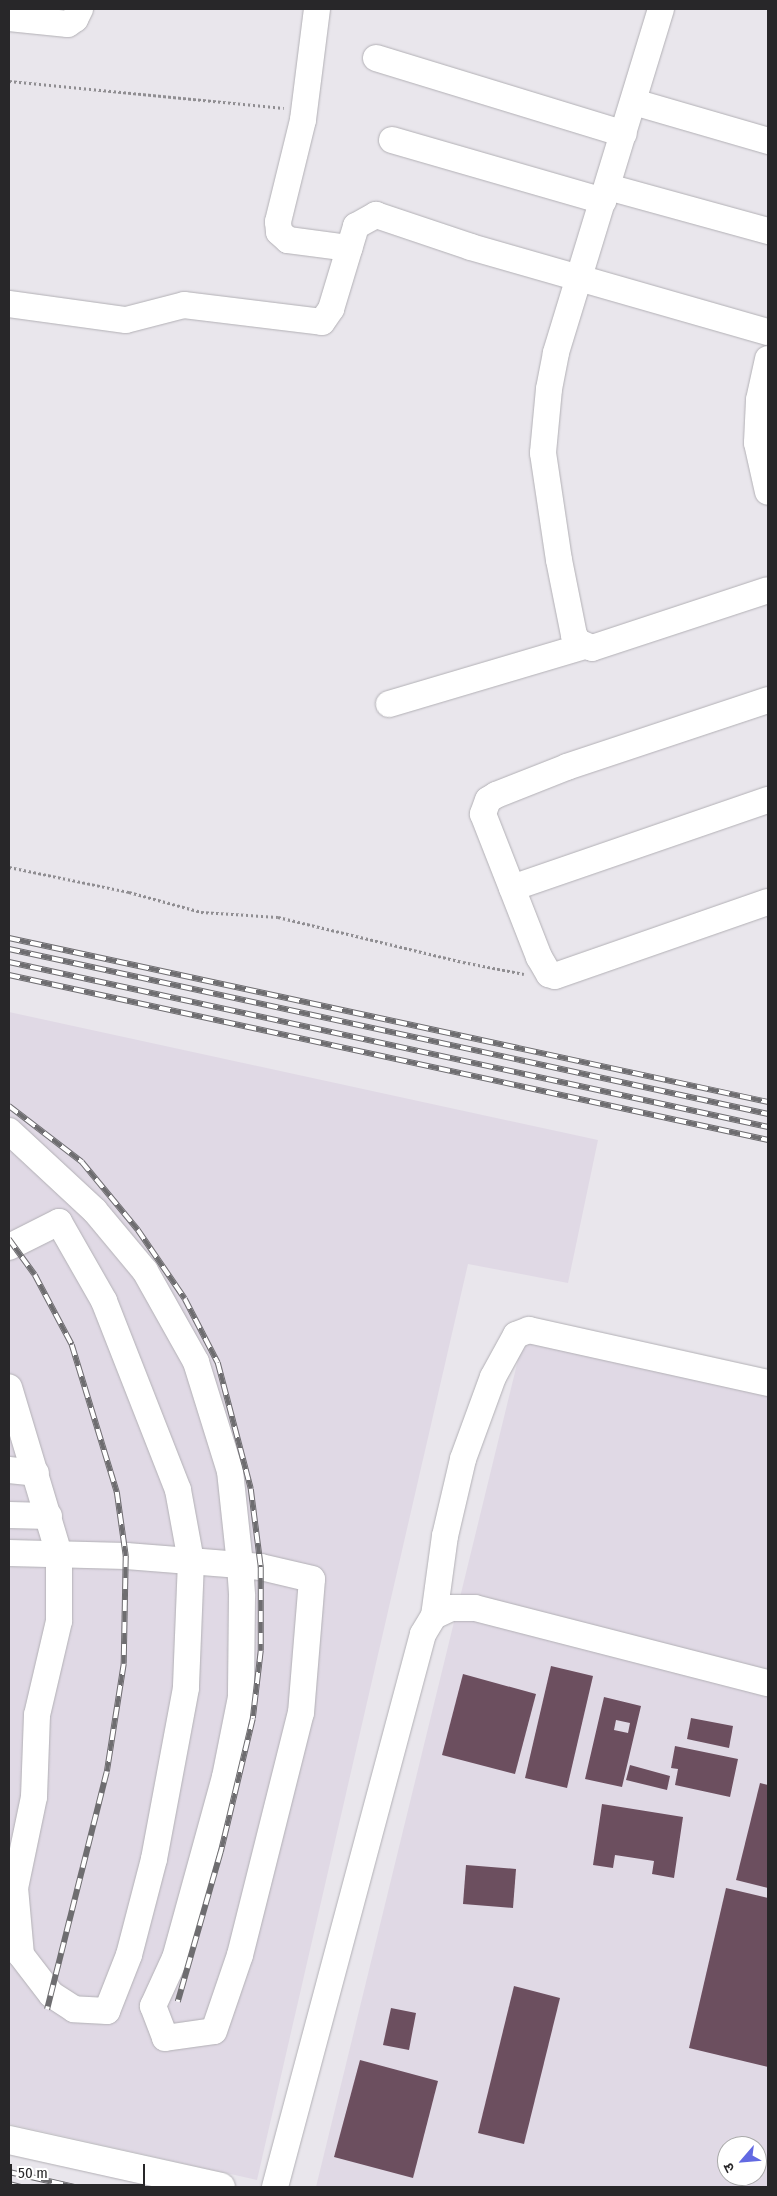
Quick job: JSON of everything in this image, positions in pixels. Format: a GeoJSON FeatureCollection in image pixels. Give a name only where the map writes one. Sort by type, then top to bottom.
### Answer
{"type":"FeatureCollection","features":[{"type":"Feature","properties":{"kind":"highway"},"geometry":{"type":"LineString","coordinates":[[9,2140],[222,2187]]}},
{"type":"Feature","properties":{"kind":"street"},"geometry":{"type":"LineString","coordinates":[[9,18],[68,24],[76,19],[80,9]]}},
{"type":"Feature","properties":{"kind":"street"},"geometry":{"type":"LineString","coordinates":[[317,9],[304,110],[278,222],[279,232],[288,240],[349,248]]}},
{"type":"Feature","properties":{"kind":"street"},"geometry":{"type":"LineString","coordinates":[[585,646],[574,635],[547,495],[543,453],[556,353],[581,277],[661,9]]}},
{"type":"Feature","properties":{"kind":"street"},"geometry":{"type":"LineString","coordinates":[[376,58],[624,134]]}},
{"type":"Feature","properties":{"kind":"street"},"geometry":{"type":"LineString","coordinates":[[634,102],[768,141]]}},
{"type":"Feature","properties":{"kind":"street"},"geometry":{"type":"LineString","coordinates":[[392,140],[606,194],[768,231]]}},
{"type":"Feature","properties":{"kind":"street"},"geometry":{"type":"LineString","coordinates":[[9,304],[126,320],[184,304],[316,323],[322,322],[331,309],[356,226],[370,217],[383,216],[471,246],[768,332]]}},
{"type":"Feature","properties":{"kind":"street"},"geometry":{"type":"LineString","coordinates":[[768,359],[759,400],[757,443],[768,492]]}},
{"type":"Feature","properties":{"kind":"street"},"geometry":{"type":"LineString","coordinates":[[389,704],[585,646],[604,646],[768,590]]}},
{"type":"Feature","properties":{"kind":"street"},"geometry":{"type":"LineString","coordinates":[[768,700],[567,767],[488,800],[484,814],[547,972],[554,976],[563,975],[768,902]]}},
{"type":"Feature","properties":{"kind":"street"},"geometry":{"type":"LineString","coordinates":[[512,888],[768,800]]}},
{"type":"Feature","properties":{"kind":"street"},"geometry":{"type":"LineString","coordinates":[[9,1131],[95,1211],[145,1271],[196,1362],[230,1472],[240,1565],[241,1697],[225,1777],[175,1958],[153,2006],[165,2038],[214,2031],[240,1956],[301,1713],[312,1579],[240,1565],[59,1554],[9,1553]]}},
{"type":"Feature","properties":{"kind":"street"},"geometry":{"type":"LineString","coordinates":[[9,1247],[59,1222],[104,1301],[178,1490],[191,1561],[186,1688],[154,1859],[129,1955],[107,2011],[74,2009],[51,1994],[21,1955],[15,1888],[34,1797],[37,1716],[59,1621],[59,1554],[36,1473],[17,1436],[9,1387]]}},
{"type":"Feature","properties":{"kind":"street"},"geometry":{"type":"LineString","coordinates":[[275,2187],[423,1634],[434,1616],[446,1528],[463,1459],[494,1377],[516,1335],[529,1330],[768,1383]]}},
{"type":"Feature","properties":{"kind":"street"},"geometry":{"type":"LineString","coordinates":[[9,1470],[36,1473]]}},
{"type":"Feature","properties":{"kind":"street"},"geometry":{"type":"LineString","coordinates":[[9,1514],[49,1516]]}},
{"type":"Feature","properties":{"kind":"street"},"geometry":{"type":"LineString","coordinates":[[434,1616],[451,1608],[475,1608],[768,1682]]}},
{"type":"Feature","properties":{"kind":"path"},"geometry":{"type":"LineString","coordinates":[[9,81],[304,110]]}},
{"type":"Feature","properties":{"kind":"path"},"geometry":{"type":"LineString","coordinates":[[9,867],[129,892],[201,912],[278,916],[463,962],[524,974],[547,972]]}},
{"type":"Feature","properties":{"kind":"shaded area"},"geometry":{"type":"Polygon","coordinates":[[[9,1012],[598,1140],[568,1283],[468,1264],[257,2180],[9,2124],[9,1012]]]}},
{"type":"Feature","properties":{"kind":"shaded area"},"geometry":{"type":"Polygon","coordinates":[[[527,1323],[768,1383],[768,2187],[316,2187],[527,1323]]]}},
{"type":"Feature","properties":{"kind":"building"},"geometry":{"type":"Polygon","coordinates":[[[551,1666],[593,1676],[567,1788],[525,1778],[551,1666]]]}},
{"type":"Feature","properties":{"kind":"building"},"geometry":{"type":"Polygon","coordinates":[[[463,1674],[536,1694],[515,1774],[442,1755],[463,1674]]]}},
{"type":"Feature","properties":{"kind":"building"},"geometry":{"type":"Polygon","coordinates":[[[604,1697],[641,1706],[622,1787],[585,1779],[604,1697]],[[616,1720],[614,1730],[628,1733],[630,1723],[616,1720]]]}},
{"type":"Feature","properties":{"kind":"building"},"geometry":{"type":"Polygon","coordinates":[[[691,1718],[733,1726],[729,1748],[687,1739],[691,1718]]]}},
{"type":"Feature","properties":{"kind":"building"},"geometry":{"type":"Polygon","coordinates":[[[675,1746],[738,1759],[730,1797],[675,1785],[678,1769],[671,1768],[675,1746]]]}},
{"type":"Feature","properties":{"kind":"building"},"geometry":{"type":"Polygon","coordinates":[[[630,1765],[670,1776],[667,1790],[626,1780],[630,1765]]]}},
{"type":"Feature","properties":{"kind":"building"},"geometry":{"type":"Polygon","coordinates":[[[760,1783],[768,1785],[768,1888],[736,1880],[760,1783]]]}},
{"type":"Feature","properties":{"kind":"building"},"geometry":{"type":"Polygon","coordinates":[[[602,1804],[683,1817],[674,1878],[652,1874],[654,1861],[615,1855],[613,1868],[593,1865],[602,1804]]]}},
{"type":"Feature","properties":{"kind":"building"},"geometry":{"type":"Polygon","coordinates":[[[466,1865],[516,1869],[513,1908],[463,1904],[466,1865]]]}},
{"type":"Feature","properties":{"kind":"building"},"geometry":{"type":"Polygon","coordinates":[[[726,1888],[768,1898],[768,2067],[689,2048],[726,1888]]]}},
{"type":"Feature","properties":{"kind":"building"},"geometry":{"type":"Polygon","coordinates":[[[514,1986],[560,1998],[524,2144],[478,2133],[514,1986]]]}},
{"type":"Feature","properties":{"kind":"building"},"geometry":{"type":"Polygon","coordinates":[[[391,2008],[416,2013],[409,2050],[383,2045],[391,2008]]]}},
{"type":"Feature","properties":{"kind":"building"},"geometry":{"type":"Polygon","coordinates":[[[360,2060],[438,2081],[413,2178],[334,2157],[360,2060]]]}},
{"type":"Feature","properties":{"kind":"railway"},"geometry":{"type":"LineString","coordinates":[[9,938],[768,1102]]}},
{"type":"Feature","properties":{"kind":"railway"},"geometry":{"type":"LineString","coordinates":[[9,949],[768,1114]]}},
{"type":"Feature","properties":{"kind":"railway"},"geometry":{"type":"LineString","coordinates":[[9,962],[768,1127]]}},
{"type":"Feature","properties":{"kind":"railway"},"geometry":{"type":"LineString","coordinates":[[9,975],[768,1140]]}},
{"type":"Feature","properties":{"kind":"railway"},"geometry":{"type":"LineString","coordinates":[[9,1106],[82,1162],[138,1230],[185,1299],[218,1363],[251,1489],[261,1567],[261,1651],[253,1719],[221,1852],[178,2002]]}},
{"type":"Feature","properties":{"kind":"railway"},"geometry":{"type":"LineString","coordinates":[[9,1239],[35,1275],[72,1345],[117,1492],[126,1556],[124,1664],[107,1772],[47,2010]]}},
{"type":"Feature","properties":{"kind":"railway"},"geometry":{"type":"LineString","coordinates":[[9,2172],[75,2187]]}},
{"type":"Feature","properties":{"kind":"railway"},"geometry":{"type":"LineString","coordinates":[[9,2184],[21,2187]]}}]}
